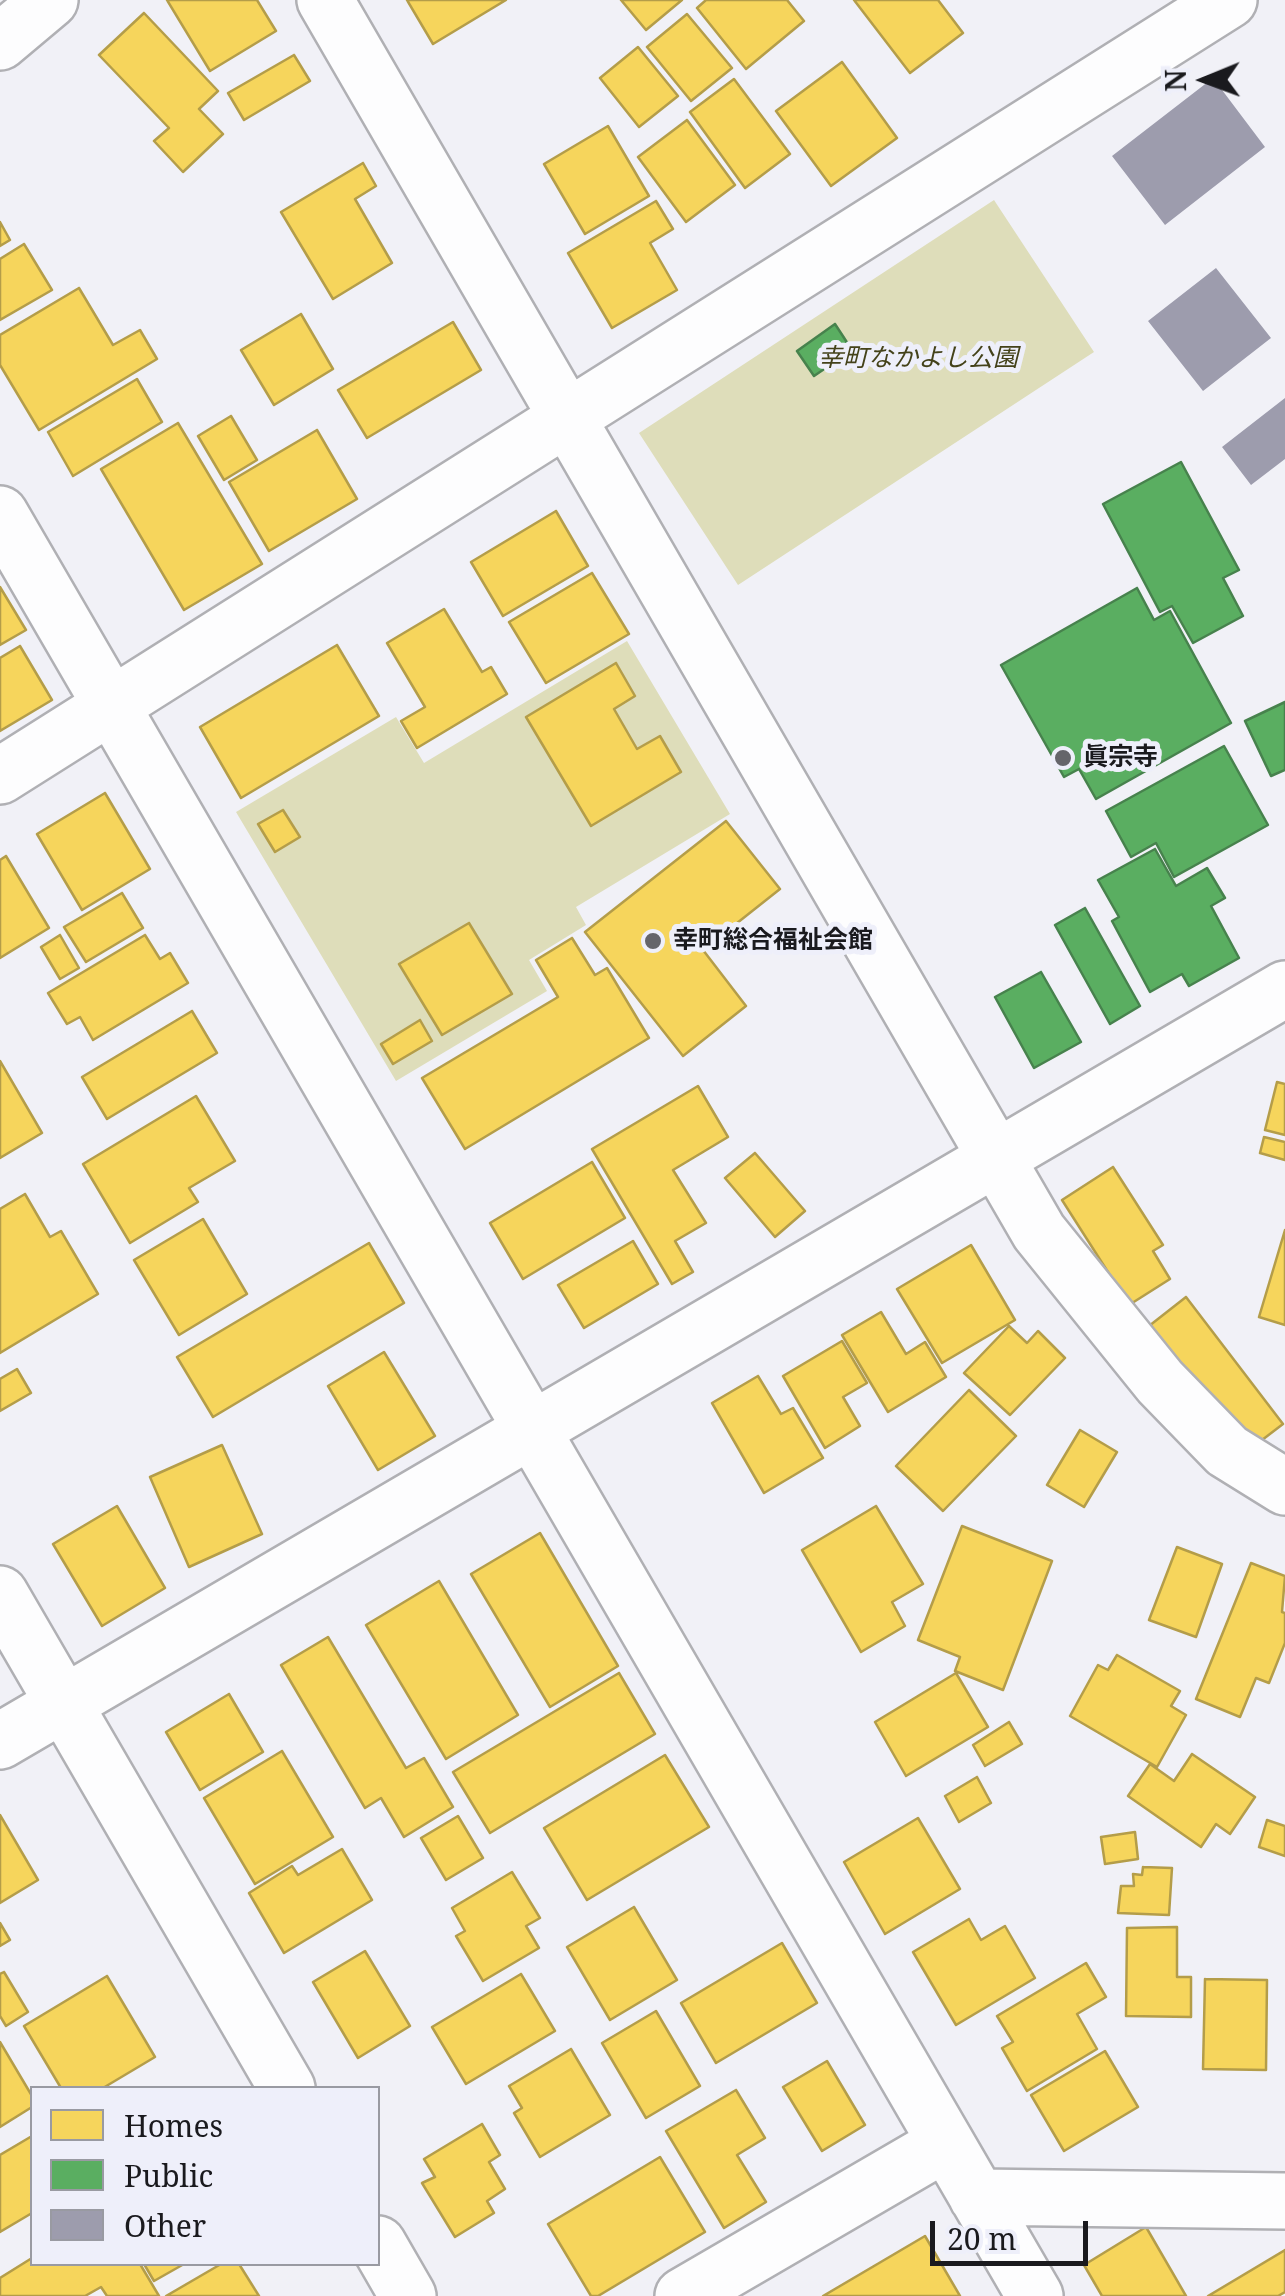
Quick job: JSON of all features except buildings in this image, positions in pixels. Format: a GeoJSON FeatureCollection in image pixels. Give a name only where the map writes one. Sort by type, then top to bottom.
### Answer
{"type":"FeatureCollection","features":[{"type":"Feature","properties":{"kind":"street"},"geometry":{"type":"LineString","coordinates":[[0,42],[50,0]]}},
{"type":"Feature","properties":{"kind":"street"},"geometry":{"type":"LineString","coordinates":[[324,0],[1040,1232],[1160,1382],[1227,1451],[1285,1487]]}},
{"type":"Feature","properties":{"kind":"street"},"geometry":{"type":"LineString","coordinates":[[0,776],[1229,0]]}},
{"type":"Feature","properties":{"kind":"street"},"geometry":{"type":"LineString","coordinates":[[0,514],[1035,2296]]}},
{"type":"Feature","properties":{"kind":"street"},"geometry":{"type":"LineString","coordinates":[[0,1741],[1285,989]]}},
{"type":"Feature","properties":{"kind":"street"},"geometry":{"type":"LineString","coordinates":[[0,1594],[286,2086]]}},
{"type":"Feature","properties":{"kind":"street"},"geometry":{"type":"LineString","coordinates":[[682,2296],[946,2142]]}},
{"type":"Feature","properties":{"kind":"street"},"geometry":{"type":"LineString","coordinates":[[977,2197],[1285,2201]]}},
{"type":"Feature","properties":{"kind":"street"},"geometry":{"type":"LineString","coordinates":[[380,2247],[408,2296]]}},
{"type":"Feature","properties":{"kind":"green space","name":"幸町なかよし公園"},"geometry":{"type":"Polygon","coordinates":[[[994,200],[1094,352],[738,585],[639,433],[994,200]]]}},
{"type":"Feature","properties":{"kind":"green space"},"geometry":{"type":"Polygon","coordinates":[[[627,641],[730,814],[576,907],[586,925],[529,960],[547,991],[396,1081],[236,812],[396,717],[424,763],[627,641]]]}},
{"type":"Feature","properties":{"kind":"place","name":"眞宗寺"},"geometry":{"type":"Point","coordinates":[1063,758]}},
{"type":"Feature","properties":{"kind":"place","name":"幸町総合福祉会館"},"geometry":{"type":"Point","coordinates":[653,941]}}]}
